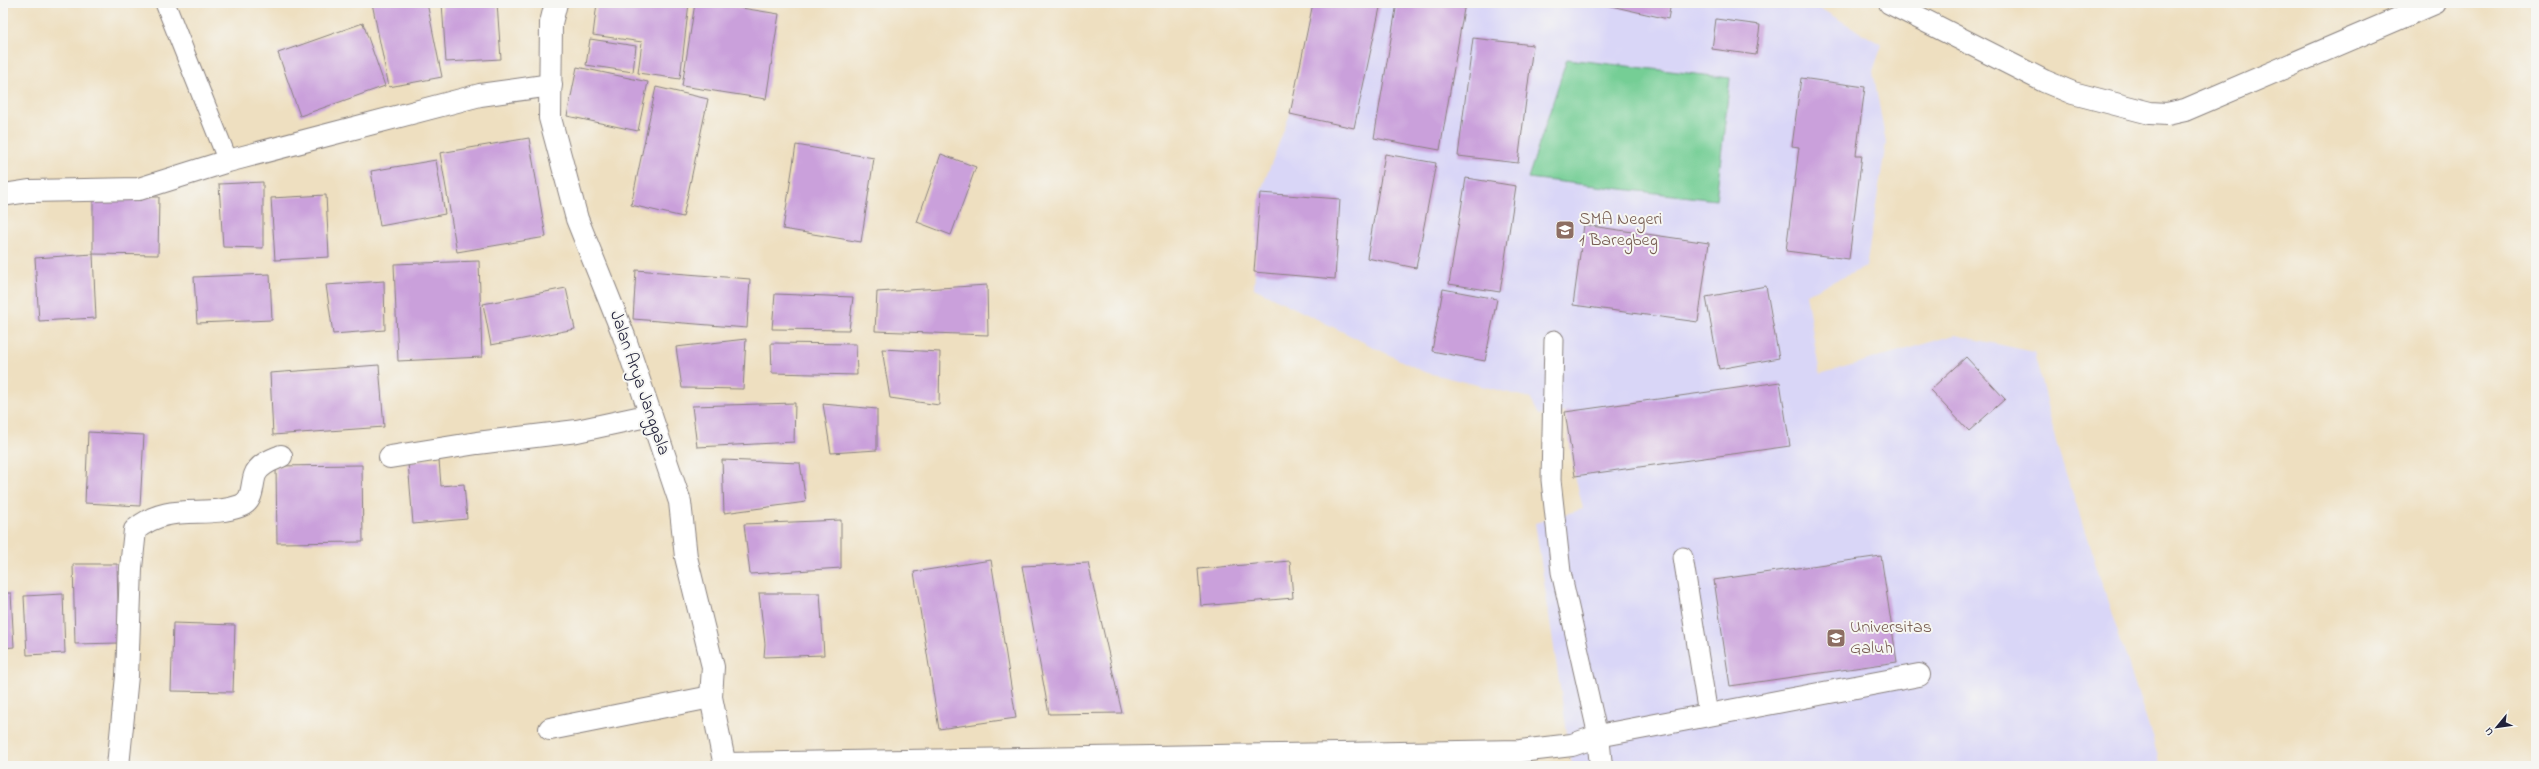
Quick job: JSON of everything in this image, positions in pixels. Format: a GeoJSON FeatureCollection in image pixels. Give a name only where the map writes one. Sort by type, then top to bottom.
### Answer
{"type":"FeatureCollection","features":[{"type":"Feature","properties":{"kind":"street","name":"Jalan Arya Janggala"},"geometry":{"type":"LineString","coordinates":[[556,3],[551,23],[550,118],[577,219],[624,336],[680,502],[686,557],[713,667],[711,697],[724,765]]}},
{"type":"Feature","properties":{"kind":"street"},"geometry":{"type":"LineString","coordinates":[[1890,3],[2044,81],[2073,93],[2150,113],[2167,114],[2185,110],[2435,3]]}},
{"type":"Feature","properties":{"kind":"street"},"geometry":{"type":"LineString","coordinates":[[3,195],[29,191],[139,189],[228,161],[480,95],[551,85]]}},
{"type":"Feature","properties":{"kind":"street"},"geometry":{"type":"LineString","coordinates":[[390,457],[476,443],[577,431],[651,415]]}},
{"type":"Feature","properties":{"kind":"street"},"geometry":{"type":"LineString","coordinates":[[118,766],[127,676],[131,568],[135,530],[146,521],[160,515],[242,506],[250,498],[255,474],[266,462],[281,456]]}},
{"type":"Feature","properties":{"kind":"street"},"geometry":{"type":"LineString","coordinates":[[724,765],[1520,751],[1572,745],[1598,736],[1918,675]]}},
{"type":"Feature","properties":{"kind":"street"},"geometry":{"type":"LineString","coordinates":[[550,729],[711,697]]}},
{"type":"Feature","properties":{"kind":"street"},"geometry":{"type":"LineString","coordinates":[[1598,736],[1601,766]]}},
{"type":"Feature","properties":{"kind":"lane"},"geometry":{"type":"LineString","coordinates":[[165,3],[228,161]]}},
{"type":"Feature","properties":{"kind":"lane"},"geometry":{"type":"LineString","coordinates":[[1554,340],[1551,480],[1561,572],[1598,736]]}},
{"type":"Feature","properties":{"kind":"lane"},"geometry":{"type":"LineString","coordinates":[[1683,557],[1708,715]]}},
{"type":"Feature","properties":{"kind":"shaded area"},"geometry":{"type":"Polygon","coordinates":[[[1313,3],[1811,3],[1882,45],[1873,71],[1886,143],[1866,267],[1806,294],[1820,374],[1955,335],[2034,352],[2057,446],[2157,752],[2160,766],[1572,766],[1535,523],[1583,509],[1575,476],[1565,412],[1539,415],[1530,398],[1424,372],[1254,288],[1260,193],[1290,114],[1313,3]]]}},
{"type":"Feature","properties":{"kind":"green space"},"geometry":{"type":"Polygon","coordinates":[[[1567,59],[1730,78],[1716,200],[1528,178],[1567,59]]]}},
{"type":"Feature","properties":{"kind":"building"},"geometry":{"type":"Polygon","coordinates":[[[372,3],[427,3],[442,77],[389,87],[372,3]]]}},
{"type":"Feature","properties":{"kind":"building"},"geometry":{"type":"Polygon","coordinates":[[[442,3],[497,3],[501,59],[446,62],[442,3]]]}},
{"type":"Feature","properties":{"kind":"building"},"geometry":{"type":"Polygon","coordinates":[[[597,3],[689,3],[680,79],[638,73],[642,42],[593,35],[597,3]]]}},
{"type":"Feature","properties":{"kind":"building"},"geometry":{"type":"Polygon","coordinates":[[[695,3],[710,3],[779,14],[766,99],[682,86],[695,3]]]}},
{"type":"Feature","properties":{"kind":"building"},"geometry":{"type":"Polygon","coordinates":[[[1313,3],[1381,3],[1354,128],[1290,114],[1313,3]]]}},
{"type":"Feature","properties":{"kind":"building"},"geometry":{"type":"Polygon","coordinates":[[[1397,3],[1465,3],[1440,150],[1374,138],[1397,3]]]}},
{"type":"Feature","properties":{"kind":"building"},"geometry":{"type":"Polygon","coordinates":[[[1598,3],[1671,3],[1668,19],[1598,3]]]}},
{"type":"Feature","properties":{"kind":"building"},"geometry":{"type":"Polygon","coordinates":[[[1716,19],[1760,25],[1756,55],[1712,49],[1716,19]]]}},
{"type":"Feature","properties":{"kind":"building"},"geometry":{"type":"Polygon","coordinates":[[[363,23],[385,86],[300,116],[278,53],[363,23]]]}},
{"type":"Feature","properties":{"kind":"building"},"geometry":{"type":"Polygon","coordinates":[[[1473,38],[1533,45],[1518,163],[1458,156],[1473,38]]]}},
{"type":"Feature","properties":{"kind":"building"},"geometry":{"type":"Polygon","coordinates":[[[590,39],[636,46],[633,72],[586,65],[590,39]]]}},
{"type":"Feature","properties":{"kind":"building"},"geometry":{"type":"Polygon","coordinates":[[[577,67],[648,82],[638,131],[567,116],[577,67]]]}},
{"type":"Feature","properties":{"kind":"building"},"geometry":{"type":"Polygon","coordinates":[[[1801,78],[1865,87],[1856,155],[1862,155],[1849,259],[1786,251],[1799,147],[1792,146],[1801,78]]]}},
{"type":"Feature","properties":{"kind":"building"},"geometry":{"type":"Polygon","coordinates":[[[656,87],[708,99],[683,217],[631,205],[656,87]]]}},
{"type":"Feature","properties":{"kind":"building"},"geometry":{"type":"Polygon","coordinates":[[[529,138],[546,237],[457,252],[440,153],[529,138]]]}},
{"type":"Feature","properties":{"kind":"building"},"geometry":{"type":"Polygon","coordinates":[[[796,145],[874,158],[861,242],[783,229],[796,145]]]}},
{"type":"Feature","properties":{"kind":"building"},"geometry":{"type":"Polygon","coordinates":[[[941,154],[976,167],[951,235],[917,222],[941,154]]]}},
{"type":"Feature","properties":{"kind":"building"},"geometry":{"type":"Polygon","coordinates":[[[1385,154],[1436,163],[1416,268],[1367,258],[1385,154]]]}},
{"type":"Feature","properties":{"kind":"building"},"geometry":{"type":"Polygon","coordinates":[[[436,160],[445,214],[380,226],[371,171],[436,160]]]}},
{"type":"Feature","properties":{"kind":"building"},"geometry":{"type":"Polygon","coordinates":[[[1466,178],[1516,186],[1500,292],[1449,284],[1466,178]]]}},
{"type":"Feature","properties":{"kind":"building"},"geometry":{"type":"Polygon","coordinates":[[[263,182],[263,248],[223,247],[219,184],[263,182]]]}},
{"type":"Feature","properties":{"kind":"building"},"geometry":{"type":"Polygon","coordinates":[[[1260,193],[1340,199],[1335,279],[1254,272],[1260,193]]]}},
{"type":"Feature","properties":{"kind":"building"},"geometry":{"type":"Polygon","coordinates":[[[326,195],[329,257],[275,260],[271,198],[326,195]]]}},
{"type":"Feature","properties":{"kind":"building"},"geometry":{"type":"Polygon","coordinates":[[[93,197],[159,197],[158,255],[93,254],[93,197]]]}},
{"type":"Feature","properties":{"kind":"building"},"geometry":{"type":"Polygon","coordinates":[[[1584,225],[1709,243],[1698,322],[1573,305],[1584,225]]]}},
{"type":"Feature","properties":{"kind":"building"},"geometry":{"type":"Polygon","coordinates":[[[93,254],[96,318],[39,321],[35,258],[93,254]]]}},
{"type":"Feature","properties":{"kind":"building"},"geometry":{"type":"Polygon","coordinates":[[[479,261],[482,357],[398,361],[394,264],[479,261]]]}},
{"type":"Feature","properties":{"kind":"building"},"geometry":{"type":"Polygon","coordinates":[[[636,270],[750,279],[747,328],[633,319],[636,270]]]}},
{"type":"Feature","properties":{"kind":"building"},"geometry":{"type":"Polygon","coordinates":[[[270,274],[272,320],[197,323],[194,277],[270,274]]]}},
{"type":"Feature","properties":{"kind":"building"},"geometry":{"type":"Polygon","coordinates":[[[384,281],[385,330],[333,334],[326,285],[384,281]]]}},
{"type":"Feature","properties":{"kind":"building"},"geometry":{"type":"Polygon","coordinates":[[[987,285],[988,335],[875,331],[877,292],[987,285]]]}},
{"type":"Feature","properties":{"kind":"building"},"geometry":{"type":"Polygon","coordinates":[[[1766,286],[1779,358],[1719,369],[1706,297],[1766,286]]]}},
{"type":"Feature","properties":{"kind":"building"},"geometry":{"type":"Polygon","coordinates":[[[566,288],[575,329],[491,345],[483,304],[566,288]]]}},
{"type":"Feature","properties":{"kind":"building"},"geometry":{"type":"Polygon","coordinates":[[[1443,289],[1497,299],[1485,361],[1432,351],[1443,289]]]}},
{"type":"Feature","properties":{"kind":"building"},"geometry":{"type":"Polygon","coordinates":[[[775,294],[853,297],[849,330],[772,329],[775,294]]]}},
{"type":"Feature","properties":{"kind":"building"},"geometry":{"type":"Polygon","coordinates":[[[746,339],[743,389],[682,388],[676,347],[746,339]]]}},
{"type":"Feature","properties":{"kind":"building"},"geometry":{"type":"Polygon","coordinates":[[[771,343],[856,344],[857,375],[772,373],[771,343]]]}},
{"type":"Feature","properties":{"kind":"building"},"geometry":{"type":"Polygon","coordinates":[[[882,349],[940,352],[939,405],[890,398],[882,349]]]}},
{"type":"Feature","properties":{"kind":"building"},"geometry":{"type":"Polygon","coordinates":[[[1966,357],[2005,399],[1969,431],[1930,390],[1966,357]]]}},
{"type":"Feature","properties":{"kind":"building"},"geometry":{"type":"Polygon","coordinates":[[[379,365],[384,427],[273,435],[270,373],[379,365]]]}},
{"type":"Feature","properties":{"kind":"building"},"geometry":{"type":"Polygon","coordinates":[[[1780,382],[1790,446],[1575,476],[1565,412],[1780,382]]]}},
{"type":"Feature","properties":{"kind":"building"},"geometry":{"type":"Polygon","coordinates":[[[795,403],[794,442],[697,447],[692,406],[795,403]]]}},
{"type":"Feature","properties":{"kind":"building"},"geometry":{"type":"Polygon","coordinates":[[[823,404],[877,409],[877,450],[831,453],[823,404]]]}},
{"type":"Feature","properties":{"kind":"building"},"geometry":{"type":"Polygon","coordinates":[[[88,432],[144,435],[140,506],[85,503],[88,432]]]}},
{"type":"Feature","properties":{"kind":"building"},"geometry":{"type":"Polygon","coordinates":[[[439,460],[441,486],[464,484],[467,519],[413,524],[408,462],[439,460]]]}},
{"type":"Feature","properties":{"kind":"building"},"geometry":{"type":"Polygon","coordinates":[[[722,460],[800,463],[806,502],[724,513],[722,460]]]}},
{"type":"Feature","properties":{"kind":"building"},"geometry":{"type":"Polygon","coordinates":[[[362,465],[363,542],[277,543],[276,466],[362,465]]]}},
{"type":"Feature","properties":{"kind":"building"},"geometry":{"type":"Polygon","coordinates":[[[841,520],[841,568],[750,574],[744,524],[841,520]]]}},
{"type":"Feature","properties":{"kind":"building"},"geometry":{"type":"Polygon","coordinates":[[[1881,556],[1897,662],[1730,686],[1714,580],[1881,556]]]}},
{"type":"Feature","properties":{"kind":"building"},"geometry":{"type":"Polygon","coordinates":[[[991,560],[1016,718],[939,729],[914,572],[991,560]]]}},
{"type":"Feature","properties":{"kind":"building"},"geometry":{"type":"Polygon","coordinates":[[[1290,561],[1293,598],[1201,606],[1198,569],[1290,561]]]}},
{"type":"Feature","properties":{"kind":"building"},"geometry":{"type":"Polygon","coordinates":[[[1088,563],[1122,713],[1049,714],[1022,566],[1088,563]]]}},
{"type":"Feature","properties":{"kind":"building"},"geometry":{"type":"Polygon","coordinates":[[[73,564],[117,564],[119,643],[75,644],[73,564]]]}},
{"type":"Feature","properties":{"kind":"building"},"geometry":{"type":"Polygon","coordinates":[[[3,593],[11,593],[14,647],[3,648],[3,593]]]}},
{"type":"Feature","properties":{"kind":"building"},"geometry":{"type":"Polygon","coordinates":[[[759,593],[820,593],[824,655],[764,657],[765,644],[759,593]]]}},
{"type":"Feature","properties":{"kind":"building"},"geometry":{"type":"Polygon","coordinates":[[[63,594],[65,653],[27,655],[24,596],[63,594]]]}},
{"type":"Feature","properties":{"kind":"building"},"geometry":{"type":"Polygon","coordinates":[[[173,623],[235,625],[233,692],[171,691],[173,623]]]}},
{"type":"Feature","properties":{"kind":"building"},"geometry":{"type":"Polygon","coordinates":[[[1451,763],[1451,766],[1422,766],[1422,765],[1451,763]]]}},
{"type":"Feature","properties":{"kind":"place","name":"SMA Negeri 1 Baregbeg"},"geometry":{"type":"Point","coordinates":[1565,230]}},
{"type":"Feature","properties":{"kind":"place","name":"Universitas Galuh"},"geometry":{"type":"Point","coordinates":[1836,638]}}]}
